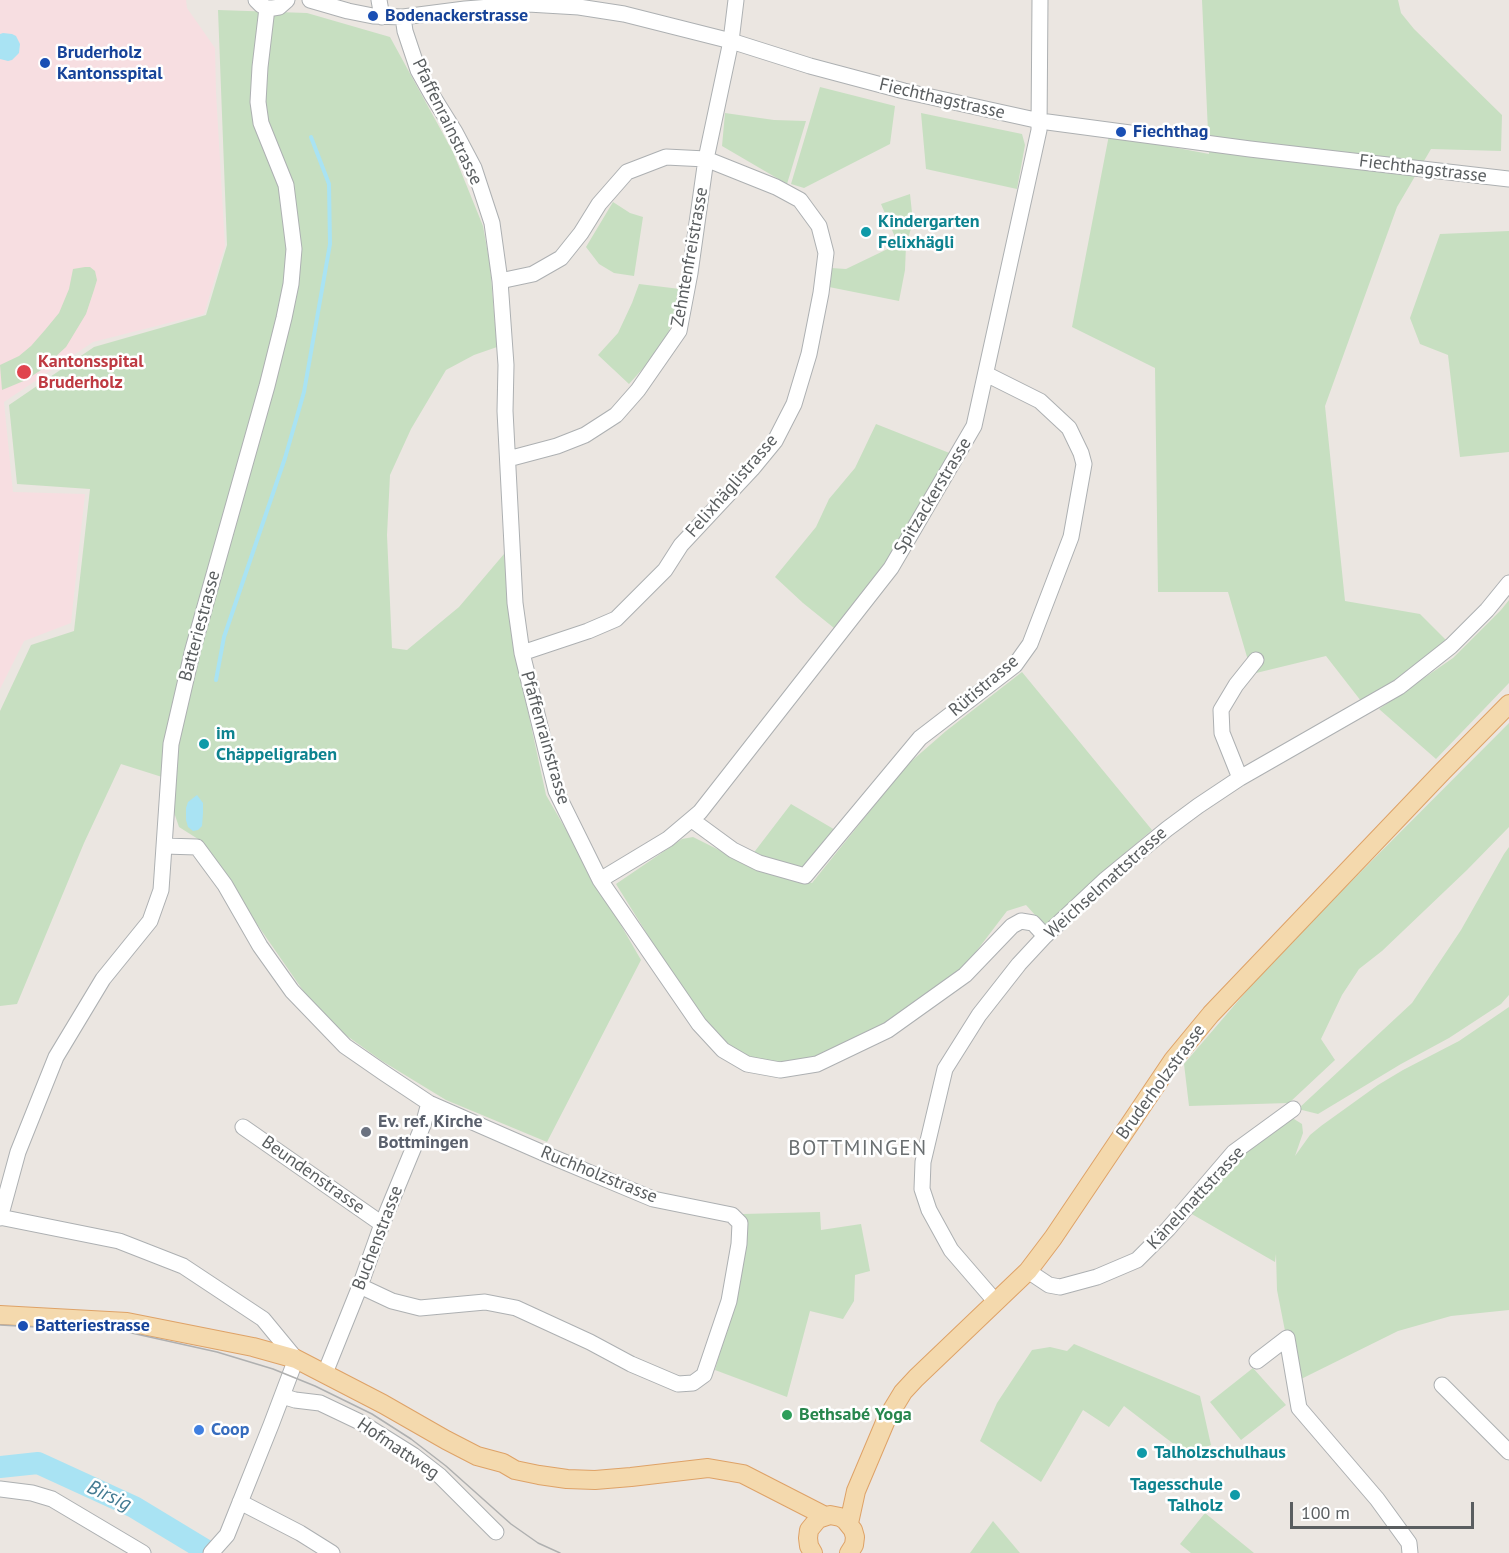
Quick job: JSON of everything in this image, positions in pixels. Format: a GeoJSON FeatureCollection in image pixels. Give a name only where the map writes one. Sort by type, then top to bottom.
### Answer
{"type":"FeatureCollection","features":[{"type":"Feature","properties":{"kind":"main road","name":"Bruderholzstrasse"},"geometry":{"type":"LineString","coordinates":[[851,1552],[855,1537],[853,1530],[836,1518],[856,1491],[886,1420],[903,1392],[1028,1271],[1053,1238],[1173,1060],[1211,1014],[1509,705]]}},
{"type":"Feature","properties":{"kind":"main road"},"geometry":{"type":"LineString","coordinates":[[0,1315],[128,1322],[253,1347],[296,1359],[477,1456],[504,1463],[515,1470],[567,1479],[595,1480],[708,1468],[743,1474],[793,1501],[836,1518]]}},
{"type":"Feature","properties":{"kind":"main road"},"geometry":{"type":"LineString","coordinates":[[762,1483],[783,1502],[809,1545]]}},
{"type":"Feature","properties":{"kind":"main road"},"geometry":{"type":"LineString","coordinates":[[809,1545],[818,1519],[836,1518]]}},
{"type":"Feature","properties":{"kind":"street"},"geometry":{"type":"LineString","coordinates":[[261,4],[279,7],[287,0]]}},
{"type":"Feature","properties":{"kind":"street","name":"Fiechthagstrasse"},"geometry":{"type":"LineString","coordinates":[[310,0],[348,11],[404,17],[464,4],[579,7],[624,14],[731,41],[904,92],[1040,121],[1250,149],[1502,178]]}},
{"type":"Feature","properties":{"kind":"street"},"geometry":{"type":"LineString","coordinates":[[379,0],[382,16]]}},
{"type":"Feature","properties":{"kind":"street","name":"Zehntenfreistrasse"},"geometry":{"type":"LineString","coordinates":[[508,459],[557,446],[585,435],[615,415],[638,390],[679,331],[690,273],[706,159],[731,41],[735,0]]}},
{"type":"Feature","properties":{"kind":"street","name":"Spitzackerstrasse"},"geometry":{"type":"LineString","coordinates":[[600,880],[668,838],[700,812],[891,568],[974,426],[1040,121],[1040,0]]}},
{"type":"Feature","properties":{"kind":"street","name":"Batteriestrasse"},"geometry":{"type":"LineString","coordinates":[[0,1218],[18,1152],[56,1057],[103,979],[150,921],[161,890],[171,744],[196,639],[284,318],[291,284],[294,249],[286,185],[261,123],[258,102],[261,4]]}},
{"type":"Feature","properties":{"kind":"street","name":"Pfaffenrainstrasse"},"geometry":{"type":"LineString","coordinates":[[404,17],[405,31],[418,70],[474,168],[492,223],[500,281],[506,365],[505,411],[515,603],[522,653],[555,791],[600,880],[699,1024],[723,1050],[747,1064],[780,1070],[817,1064],[888,1030],[965,975],[1012,926],[1021,921],[1033,923],[1045,936]]}},
{"type":"Feature","properties":{"kind":"street","name":"Felixhäglistrasse"},"geometry":{"type":"LineString","coordinates":[[500,281],[533,274],[561,258],[581,233],[598,204],[627,172],[666,157],[706,159],[777,186],[800,200],[819,226],[826,253],[809,354],[794,404],[775,441],[681,545],[665,570],[616,619],[522,653]]}},
{"type":"Feature","properties":{"kind":"street","name":"Rütistrasse"},"geometry":{"type":"LineString","coordinates":[[692,820],[733,850],[759,863],[805,876],[920,738],[1015,665],[1030,644],[1071,537],[1084,464],[1069,428],[1048,408],[1040,401],[986,375]]}},
{"type":"Feature","properties":{"kind":"street","name":"Weichselmattstrasse"},"geometry":{"type":"LineString","coordinates":[[995,1301],[951,1250],[929,1210],[922,1189],[923,1162],[945,1069],[980,1015],[1019,964],[1045,936],[1106,879],[1167,829],[1240,778],[1399,687],[1451,646],[1487,610],[1509,583]]}},
{"type":"Feature","properties":{"kind":"street"},"geometry":{"type":"LineString","coordinates":[[1240,778],[1222,733],[1221,710],[1236,685],[1256,660]]}},
{"type":"Feature","properties":{"kind":"street","name":"Ruchholzstrasse"},"geometry":{"type":"LineString","coordinates":[[164,846],[196,847],[225,885],[260,946],[292,991],[345,1046],[429,1103],[653,1199],[732,1215],[740,1223],[739,1244],[729,1301],[704,1375],[693,1383],[678,1384],[631,1364],[590,1342],[516,1308],[485,1302],[420,1308],[392,1301],[360,1286]]}},
{"type":"Feature","properties":{"kind":"street","name":"Buchenstrasse"},"geometry":{"type":"LineString","coordinates":[[325,1373],[423,1125],[429,1103]]}},
{"type":"Feature","properties":{"kind":"street","name":"Känelmattstrasse"},"geometry":{"type":"LineString","coordinates":[[1028,1271],[1049,1285],[1059,1287],[1097,1276],[1137,1260],[1168,1229],[1234,1152],[1293,1109]]}},
{"type":"Feature","properties":{"kind":"street","name":"Beundenstrasse"},"geometry":{"type":"LineString","coordinates":[[243,1127],[382,1224]]}},
{"type":"Feature","properties":{"kind":"street"},"geometry":{"type":"LineString","coordinates":[[0,1218],[119,1241],[188,1269],[263,1319],[296,1359],[226,1535],[214,1550]]}},
{"type":"Feature","properties":{"kind":"street"},"geometry":{"type":"LineString","coordinates":[[1257,1361],[1287,1338],[1299,1408],[1377,1499],[1408,1543],[1410,1553]]}},
{"type":"Feature","properties":{"kind":"street"},"geometry":{"type":"LineString","coordinates":[[1442,1385],[1509,1452]]}},
{"type":"Feature","properties":{"kind":"street","name":"Hofmattweg"},"geometry":{"type":"LineString","coordinates":[[282,1396],[320,1403],[362,1423],[440,1476],[496,1532]]}},
{"type":"Feature","properties":{"kind":"street"},"geometry":{"type":"LineString","coordinates":[[0,1489],[32,1493],[52,1499],[143,1553]]}},
{"type":"Feature","properties":{"kind":"street"},"geometry":{"type":"LineString","coordinates":[[240,1502],[300,1533],[332,1553]]}},
{"type":"Feature","properties":{"kind":"shaded area","name":"Kantonsspital Bruderholz"},"geometry":{"type":"Polygon","coordinates":[[[0,0],[186,0],[187,8],[215,48],[225,246],[204,314],[93,342],[4,402],[13,492],[85,494],[71,623],[24,641],[0,689],[0,0]]]}},
{"type":"Feature","properties":{"kind":"green space"},"geometry":{"type":"Polygon","coordinates":[[[1202,0],[1398,0],[1401,13],[1414,29],[1502,115],[1501,151],[1431,149],[1397,207],[1325,406],[1345,601],[1420,614],[1449,643],[1402,679],[1361,701],[1326,656],[1252,674],[1228,592],[1158,592],[1155,368],[1072,327],[1109,135],[1209,154],[1202,0]]]}},
{"type":"Feature","properties":{"kind":"green space"},"geometry":{"type":"Polygon","coordinates":[[[218,10],[307,13],[390,37],[453,152],[483,226],[490,265],[497,347],[474,355],[446,370],[411,429],[390,475],[387,535],[392,648],[407,650],[459,607],[504,554],[516,656],[546,795],[641,960],[547,1142],[446,1100],[382,1061],[322,1018],[198,839],[179,827],[162,777],[121,764],[84,843],[17,1004],[0,1006],[0,711],[31,645],[74,631],[90,489],[17,484],[9,405],[94,347],[206,315],[227,245],[218,10]]]}},
{"type":"Feature","properties":{"kind":"green space"},"geometry":{"type":"Polygon","coordinates":[[[820,87],[895,106],[890,144],[804,188],[791,184],[820,87]]]}},
{"type":"Feature","properties":{"kind":"green space"},"geometry":{"type":"Polygon","coordinates":[[[725,113],[774,120],[806,121],[787,184],[722,146],[725,113]]]}},
{"type":"Feature","properties":{"kind":"green space"},"geometry":{"type":"Polygon","coordinates":[[[921,113],[1022,134],[1025,145],[1017,189],[926,169],[921,113]]]}},
{"type":"Feature","properties":{"kind":"green space"},"geometry":{"type":"Polygon","coordinates":[[[910,194],[913,222],[906,245],[905,270],[899,301],[829,287],[831,268],[846,269],[898,244],[881,204],[910,194]]]}},
{"type":"Feature","properties":{"kind":"green space"},"geometry":{"type":"Polygon","coordinates":[[[613,202],[630,213],[643,217],[634,276],[614,273],[599,264],[586,247],[613,202]]]}},
{"type":"Feature","properties":{"kind":"green space"},"geometry":{"type":"Polygon","coordinates":[[[1509,231],[1509,452],[1460,457],[1448,355],[1420,344],[1410,318],[1440,234],[1509,231]]]}},
{"type":"Feature","properties":{"kind":"green space"},"geometry":{"type":"Polygon","coordinates":[[[90,267],[95,271],[97,280],[86,314],[66,347],[41,370],[26,380],[2,390],[0,365],[19,356],[45,330],[59,313],[69,289],[73,269],[90,267]]]}},
{"type":"Feature","properties":{"kind":"green space"},"geometry":{"type":"Polygon","coordinates":[[[639,284],[680,289],[675,315],[663,346],[629,384],[598,355],[618,333],[639,284]]]}},
{"type":"Feature","properties":{"kind":"green space"},"geometry":{"type":"Polygon","coordinates":[[[876,424],[952,454],[909,532],[834,628],[775,577],[816,527],[829,499],[855,468],[876,424]]]}},
{"type":"Feature","properties":{"kind":"green space"},"geometry":{"type":"Polygon","coordinates":[[[1509,600],[1509,683],[1436,759],[1379,709],[1453,658],[1509,600]]]}},
{"type":"Feature","properties":{"kind":"green space"},"geometry":{"type":"Polygon","coordinates":[[[1022,672],[1152,830],[1097,877],[1046,927],[1026,905],[1007,911],[959,974],[892,1020],[854,1040],[815,1057],[781,1063],[750,1059],[726,1044],[706,1023],[616,884],[682,839],[693,837],[737,859],[812,883],[907,765],[946,731],[1022,672]]]}},
{"type":"Feature","properties":{"kind":"green space"},"geometry":{"type":"Polygon","coordinates":[[[1509,723],[1509,827],[1382,951],[1359,969],[1342,995],[1321,1039],[1335,1060],[1289,1103],[1189,1106],[1184,1064],[1274,959],[1509,723]]]}},
{"type":"Feature","properties":{"kind":"green space"},"geometry":{"type":"Polygon","coordinates":[[[791,804],[837,831],[804,872],[752,855],[791,804]]]}},
{"type":"Feature","properties":{"kind":"green space"},"geometry":{"type":"Polygon","coordinates":[[[1509,847],[1509,995],[1501,1004],[1449,1038],[1318,1114],[1298,1109],[1412,1003],[1461,930],[1509,847]]]}},
{"type":"Feature","properties":{"kind":"green space"},"geometry":{"type":"Polygon","coordinates":[[[1509,1007],[1509,1310],[1451,1316],[1398,1331],[1295,1382],[1277,1290],[1276,1254],[1275,1262],[1190,1213],[1227,1169],[1286,1120],[1294,1119],[1302,1124],[1303,1133],[1295,1156],[1310,1135],[1378,1085],[1459,1041],[1509,1007]]]}},
{"type":"Feature","properties":{"kind":"green space"},"geometry":{"type":"Polygon","coordinates":[[[820,1212],[821,1230],[861,1224],[870,1271],[855,1275],[854,1301],[843,1319],[810,1311],[787,1397],[715,1370],[739,1284],[745,1249],[743,1214],[820,1212]]]}},
{"type":"Feature","properties":{"kind":"green space"},"geometry":{"type":"Polygon","coordinates":[[[1074,1344],[1200,1396],[1211,1445],[1188,1455],[1124,1406],[1109,1427],[1083,1410],[1041,1482],[980,1441],[997,1403],[1032,1350],[1050,1347],[1067,1351],[1074,1344]]]}},
{"type":"Feature","properties":{"kind":"green space"},"geometry":{"type":"Polygon","coordinates":[[[1253,1368],[1286,1405],[1241,1440],[1210,1402],[1253,1368]]]}},
{"type":"Feature","properties":{"kind":"green space"},"geometry":{"type":"Polygon","coordinates":[[[1205,1513],[1254,1553],[1191,1553],[1180,1544],[1205,1513]]]}},
{"type":"Feature","properties":{"kind":"green space"},"geometry":{"type":"Polygon","coordinates":[[[993,1521],[1020,1553],[970,1553],[993,1521]]]}},
{"type":"Feature","properties":{"kind":"water"},"geometry":{"type":"Polygon","coordinates":[[[0,34],[16,36],[20,44],[19,53],[12,60],[0,59],[0,34]]]}},
{"type":"Feature","properties":{"kind":"water"},"geometry":{"type":"Polygon","coordinates":[[[197,795],[203,803],[202,826],[193,831],[188,827],[186,808],[188,802],[197,795]]]}},
{"type":"Feature","properties":{"kind":"waterway"},"geometry":{"type":"LineString","coordinates":[[216,680],[224,637],[285,458],[304,392],[330,244],[329,184],[311,137]]}},
{"type":"Feature","properties":{"kind":"waterway","name":"Birsig"},"geometry":{"type":"LineString","coordinates":[[0,1467],[38,1463],[134,1507],[210,1553]]}},
{"type":"Feature","properties":{"kind":"tram line"},"geometry":{"type":"LineString","coordinates":[[0,1325],[127,1332],[217,1352],[273,1369],[315,1386],[372,1414],[411,1439],[446,1466],[511,1524],[538,1543],[560,1553]]}},
{"type":"Feature","properties":{"kind":"place","name":"Bodenackerstrasse"},"geometry":{"type":"Point","coordinates":[373,16]}},
{"type":"Feature","properties":{"kind":"place","name":"Bruderholz Kantonsspital"},"geometry":{"type":"Point","coordinates":[45,63]}},
{"type":"Feature","properties":{"kind":"place","name":"Fiechthag"},"geometry":{"type":"Point","coordinates":[1121,132]}},
{"type":"Feature","properties":{"kind":"place","name":"Kindergarten Felixhägli"},"geometry":{"type":"Point","coordinates":[866,232]}},
{"type":"Feature","properties":{"kind":"place","name":"Kantonsspital Bruderholz"},"geometry":{"type":"Point","coordinates":[24,372]}},
{"type":"Feature","properties":{"kind":"place","name":"im Chäppeligraben"},"geometry":{"type":"Point","coordinates":[204,744]}},
{"type":"Feature","properties":{"kind":"place","name":"Ev. ref. Kirche Bottmingen"},"geometry":{"type":"Point","coordinates":[366,1132]}},
{"type":"Feature","properties":{"kind":"place","name":"Batteriestrasse"},"geometry":{"type":"Point","coordinates":[23,1326]}},
{"type":"Feature","properties":{"kind":"place","name":"Bethsabé Yoga"},"geometry":{"type":"Point","coordinates":[787,1415]}},
{"type":"Feature","properties":{"kind":"place","name":"Coop"},"geometry":{"type":"Point","coordinates":[199,1430]}},
{"type":"Feature","properties":{"kind":"place","name":"Talholzschulhaus"},"geometry":{"type":"Point","coordinates":[1142,1453]}},
{"type":"Feature","properties":{"kind":"place","name":"Tagesschule Talholz"},"geometry":{"type":"Point","coordinates":[1235,1495]}},
{"type":"Feature","properties":{"kind":"district","name":"BOTTMINGEN"},"geometry":{"type":"Point","coordinates":[858,1149]}}]}
